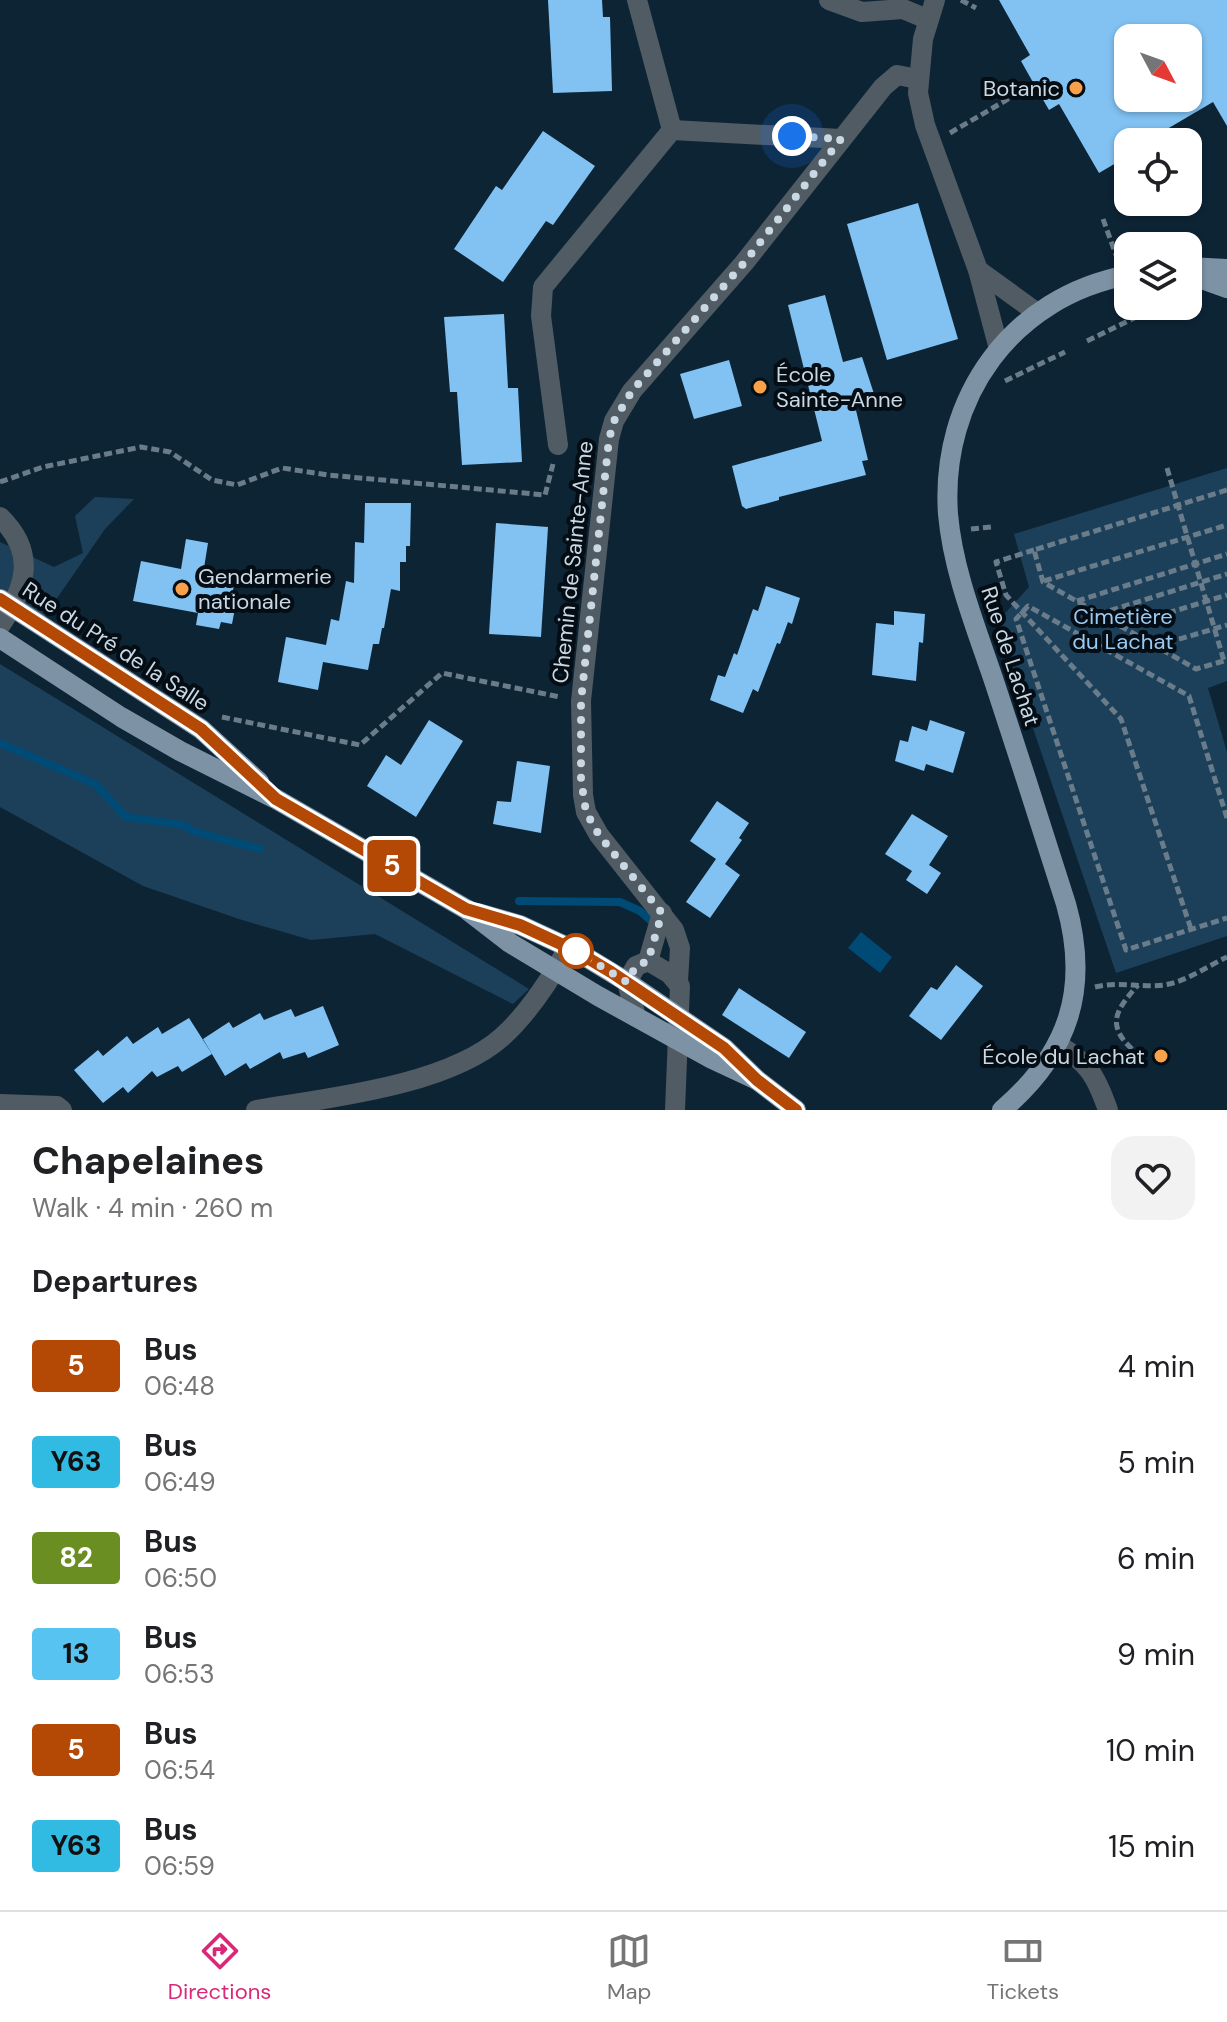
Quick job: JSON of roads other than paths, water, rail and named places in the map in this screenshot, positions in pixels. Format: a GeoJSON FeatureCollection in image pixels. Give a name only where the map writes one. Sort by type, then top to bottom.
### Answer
{"type":"FeatureCollection","features":[{"type":"Feature","properties":{"kind":"main road"},"geometry":{"type":"LineString","coordinates":[[1202,268],[1227,269]]}},
{"type":"Feature","properties":{"kind":"main road","name":"Rue de Lachat"},"geometry":{"type":"LineString","coordinates":[[1002,1110],[1023,1092],[1043,1068],[1057,1044],[1076,991],[1075,946],[1072,926],[964,588],[950,532],[950,463],[954,440],[968,400],[999,349],[1036,312],[1077,290],[1114,279]]}},
{"type":"Feature","properties":{"kind":"main road"},"geometry":{"type":"LineString","coordinates":[[1202,279],[1227,288]]}},
{"type":"Feature","properties":{"kind":"main road","name":"Rue du Pré de la Salle"},"geometry":{"type":"LineString","coordinates":[[6,603],[201,729],[276,799]]}},
{"type":"Feature","properties":{"kind":"main road","name":"Rue du Pré de la Salle"},"geometry":{"type":"LineString","coordinates":[[0,638],[121,717],[180,751],[276,799],[466,909],[510,943],[555,971],[678,1040]]}},
{"type":"Feature","properties":{"kind":"main road","name":"Rue du Pré de la Salle"},"geometry":{"type":"LineString","coordinates":[[466,909],[520,925],[568,948],[627,982],[680,1018]]}},
{"type":"Feature","properties":{"kind":"main road"},"geometry":{"type":"LineString","coordinates":[[680,1018],[724,1048],[757,1080],[796,1110]]}},
{"type":"Feature","properties":{"kind":"main road"},"geometry":{"type":"LineString","coordinates":[[678,1040],[757,1080]]}},
{"type":"Feature","properties":{"kind":"street"},"geometry":{"type":"LineString","coordinates":[[637,0],[672,130]]}},
{"type":"Feature","properties":{"kind":"street"},"geometry":{"type":"LineString","coordinates":[[829,0],[862,12],[931,9],[918,79],[921,107],[978,270],[999,349]]}},
{"type":"Feature","properties":{"kind":"street","name":"Chemin de Sainte-Anne"},"geometry":{"type":"LineString","coordinates":[[678,981],[680,948],[674,930],[611,851],[586,812],[581,779],[581,701],[606,457],[614,421],[632,391],[744,263],[892,79],[897,75],[918,79]]}},
{"type":"Feature","properties":{"kind":"street"},"geometry":{"type":"LineString","coordinates":[[672,130],[841,139]]}},
{"type":"Feature","properties":{"kind":"street"},"geometry":{"type":"LineString","coordinates":[[558,445],[541,316],[543,287],[672,130]]}},
{"type":"Feature","properties":{"kind":"street"},"geometry":{"type":"LineString","coordinates":[[978,270],[1036,312]]}},
{"type":"Feature","properties":{"kind":"street"},"geometry":{"type":"LineString","coordinates":[[0,517],[14,531],[25,557],[0,626]]}},
{"type":"Feature","properties":{"kind":"street"},"geometry":{"type":"LineString","coordinates":[[648,961],[662,913]]}},
{"type":"Feature","properties":{"kind":"street"},"geometry":{"type":"LineString","coordinates":[[256,1110],[374,1089],[453,1069],[501,1038],[547,985],[568,948]]}},
{"type":"Feature","properties":{"kind":"street"},"geometry":{"type":"LineString","coordinates":[[648,961],[678,981],[681,995],[675,1110]]}},
{"type":"Feature","properties":{"kind":"street"},"geometry":{"type":"LineString","coordinates":[[636,1017],[627,982],[636,966],[648,961]]}},
{"type":"Feature","properties":{"kind":"street"},"geometry":{"type":"LineString","coordinates":[[1057,1044],[1077,1056],[1093,1072],[1108,1110]]}},
{"type":"Feature","properties":{"kind":"street"},"geometry":{"type":"LineString","coordinates":[[0,1104],[57,1106],[62,1110]]}},
{"type":"Feature","properties":{"kind":"waterway"},"geometry":{"type":"LineString","coordinates":[[0,743],[95,784],[126,817],[183,825],[195,832],[260,849]]}},
{"type":"Feature","properties":{"kind":"waterway"},"geometry":{"type":"LineString","coordinates":[[519,901],[620,902],[640,911],[657,926]]}},
{"type":"Feature","properties":{"kind":"place","name":"Botanic"},"geometry":{"type":"Point","coordinates":[1076,88]}},
{"type":"Feature","properties":{"kind":"place","name":"École Sainte-Anne"},"geometry":{"type":"Point","coordinates":[760,387]}},
{"type":"Feature","properties":{"kind":"place","name":"Gendarmerie nationale"},"geometry":{"type":"Point","coordinates":[182,589]}},
{"type":"Feature","properties":{"kind":"place","name":"École du Lachat"},"geometry":{"type":"Point","coordinates":[1161,1056]}},
{"type":"Feature","properties":{"kind":"park label","name":"Cimetière du Lachat"},"geometry":{"type":"Point","coordinates":[1123,628]}}]}
